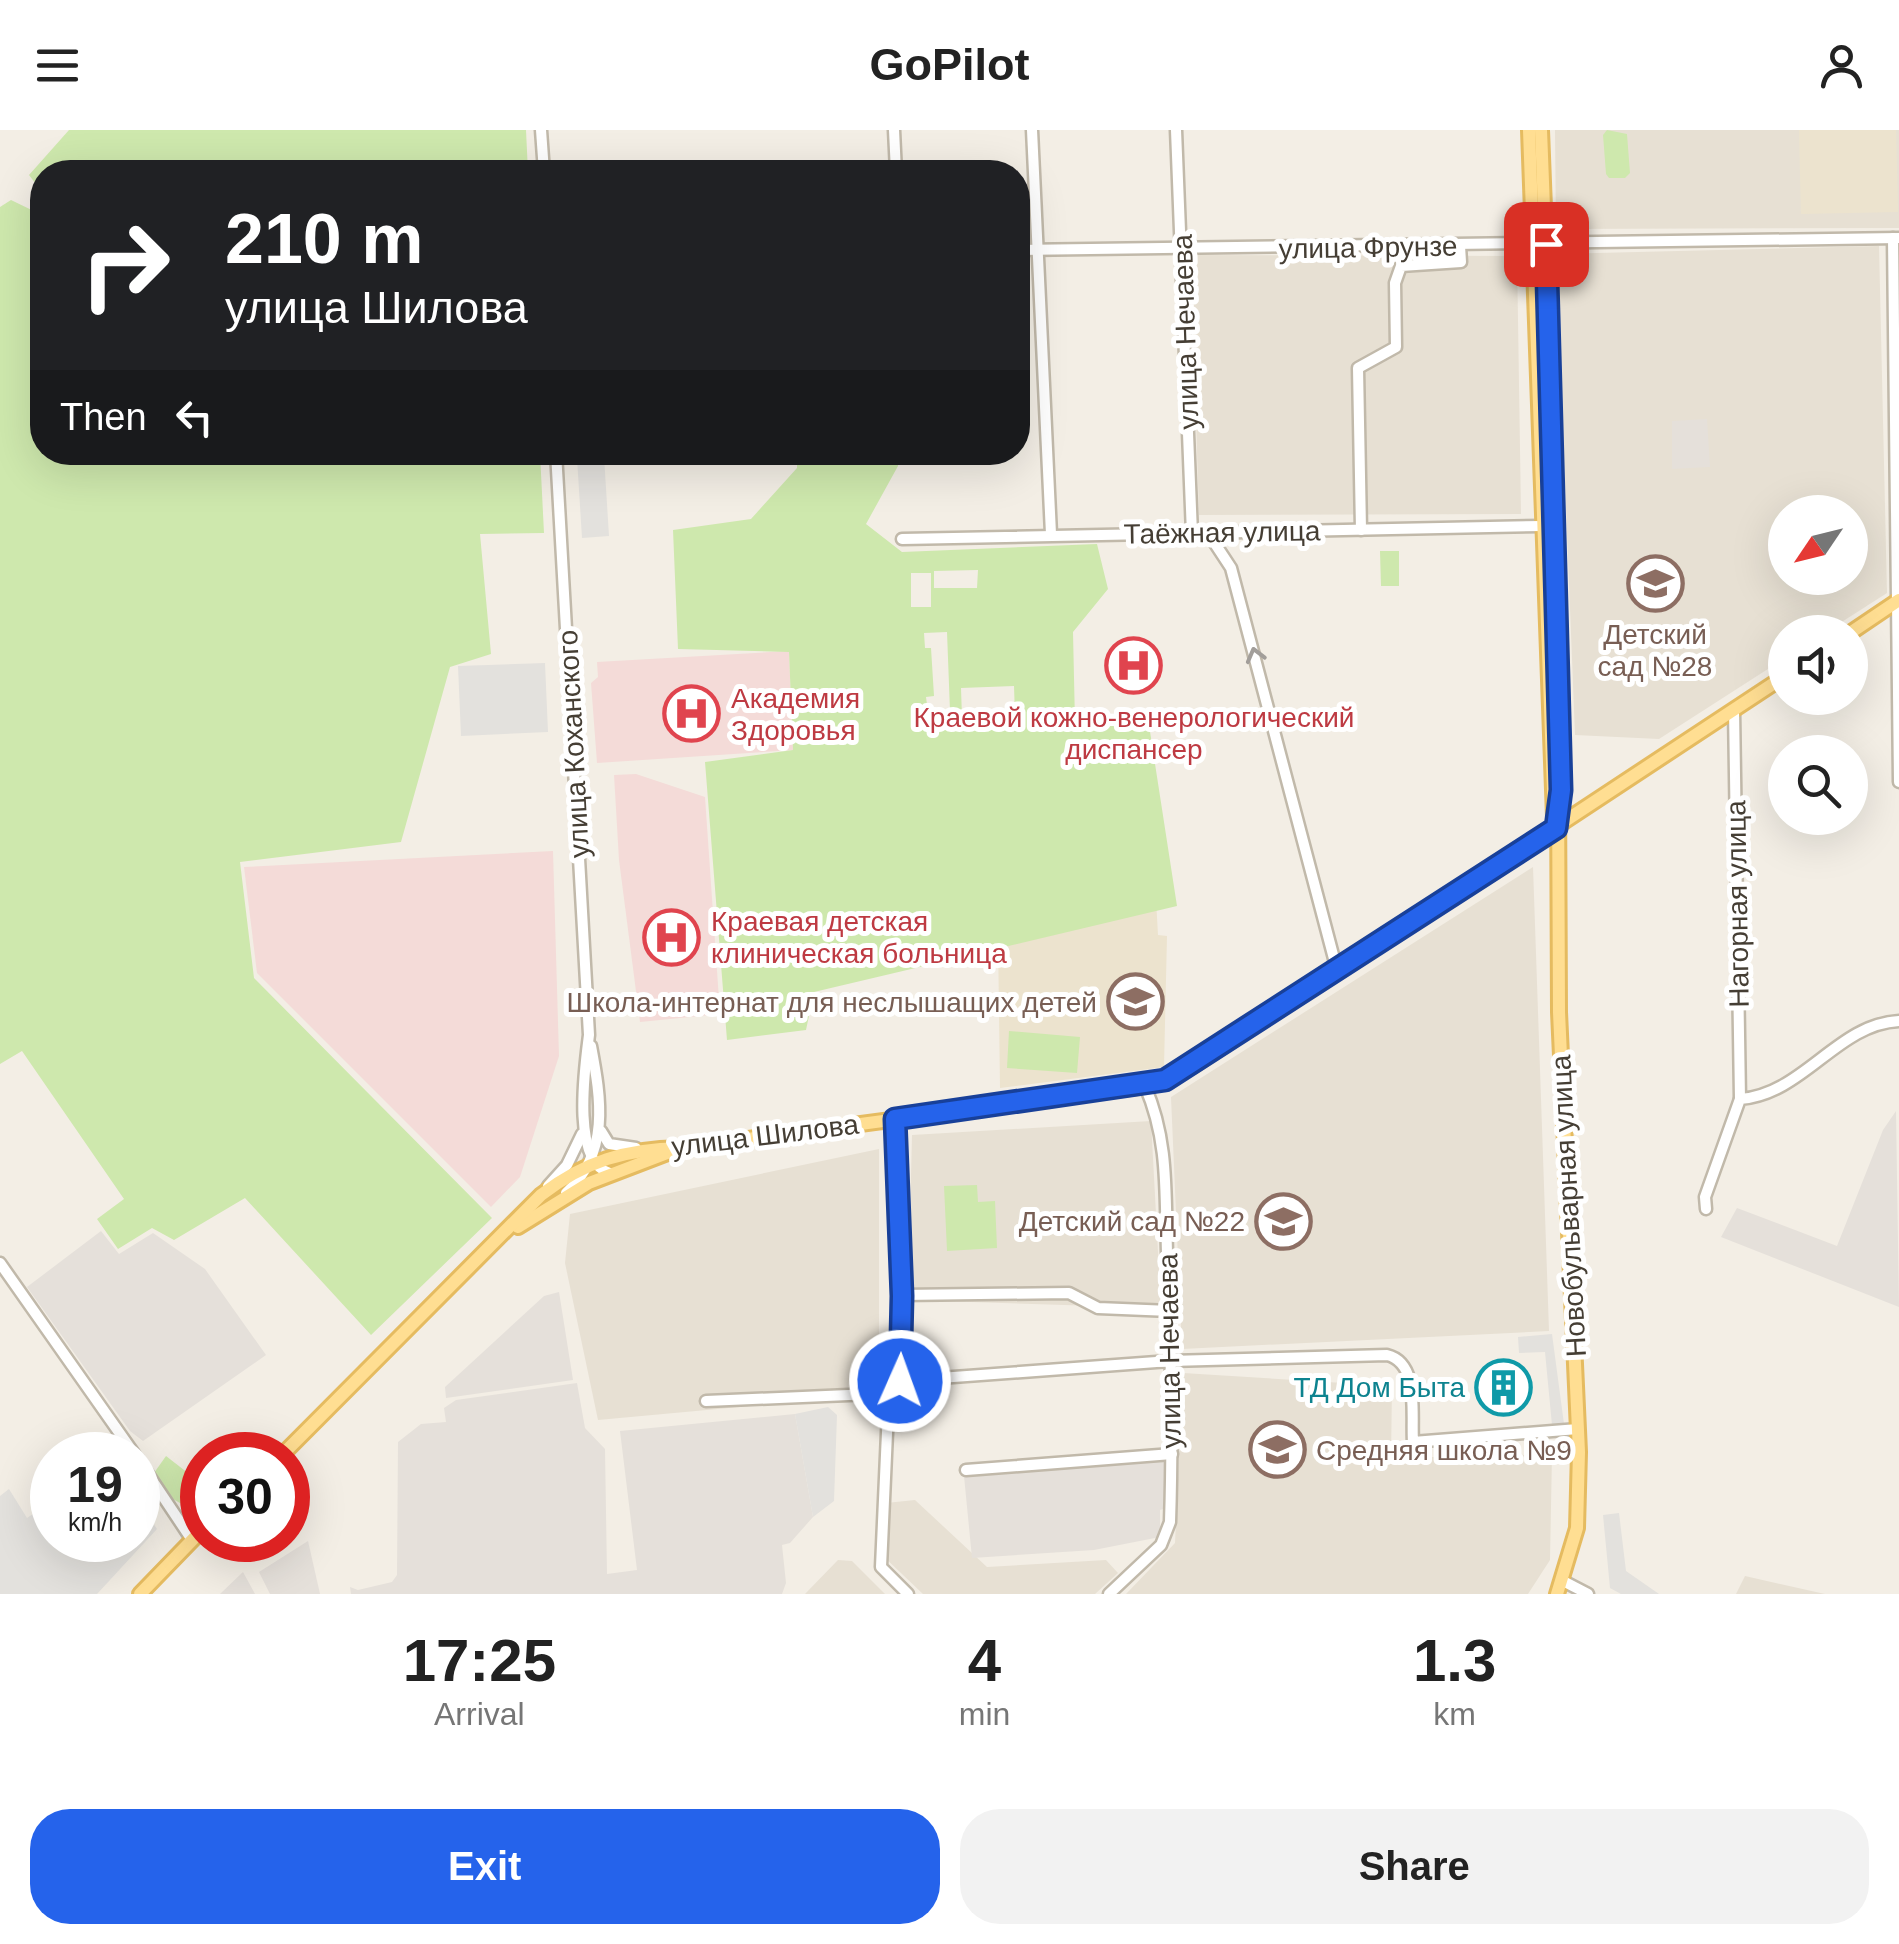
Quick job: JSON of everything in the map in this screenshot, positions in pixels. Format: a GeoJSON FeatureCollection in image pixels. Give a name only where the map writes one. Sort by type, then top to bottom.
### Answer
{"type":"FeatureCollection","features":[{"type":"Feature","properties":{"kind":"main road","name":"Новобульварная улица"},"geometry":{"type":"LineString","coordinates":[[1529,130],[1540,244],[1558,547],[1561,790],[1556,828]]}},
{"type":"Feature","properties":{"kind":"main road","name":"Новобульварная улица"},"geometry":{"type":"LineString","coordinates":[[1542,130],[1542,526],[1578,1429],[1577,1528],[1560,1588]]}},
{"type":"Feature","properties":{"kind":"main road"},"geometry":{"type":"LineString","coordinates":[[1868,621],[1897,601]]}},
{"type":"Feature","properties":{"kind":"main road","name":"улица Шилова"},"geometry":{"type":"LineString","coordinates":[[305,1432],[504,1236],[541,1194],[593,1162],[647,1148],[681,1148],[1144,1086],[1193,1066],[1768,687]]}},
{"type":"Feature","properties":{"kind":"main road"},"geometry":{"type":"LineString","coordinates":[[504,1236],[610,1173],[681,1148]]}},
{"type":"Feature","properties":{"kind":"main road"},"geometry":{"type":"LineString","coordinates":[[140,1594],[180,1553]]}},
{"type":"Feature","properties":{"kind":"street"},"geometry":{"type":"LineString","coordinates":[[541,130],[543,160]]}},
{"type":"Feature","properties":{"kind":"street"},"geometry":{"type":"LineString","coordinates":[[894,130],[895,160]]}},
{"type":"Feature","properties":{"kind":"street"},"geometry":{"type":"LineString","coordinates":[[1032,130],[1051,534]]}},
{"type":"Feature","properties":{"kind":"street","name":"улица Нечаева"},"geometry":{"type":"LineString","coordinates":[[1176,130],[1192,534]]}},
{"type":"Feature","properties":{"kind":"street"},"geometry":{"type":"LineString","coordinates":[[1896,238],[1899,782]]}},
{"type":"Feature","properties":{"kind":"street","name":"улица Фрунзе"},"geometry":{"type":"LineString","coordinates":[[1030,250],[1896,238]]}},
{"type":"Feature","properties":{"kind":"street"},"geometry":{"type":"LineString","coordinates":[[1361,530],[1358,368],[1396,347],[1395,284],[1401,266],[1461,262],[1460,246]]}},
{"type":"Feature","properties":{"kind":"street","name":"улица Коханского"},"geometry":{"type":"LineString","coordinates":[[557,465],[588,1035]]}},
{"type":"Feature","properties":{"kind":"street","name":"Таёжная улица"},"geometry":{"type":"LineString","coordinates":[[902,540],[1542,526]]}},
{"type":"Feature","properties":{"kind":"street"},"geometry":{"type":"LineString","coordinates":[[1208,533],[1231,568],[1337,970]]}},
{"type":"Feature","properties":{"kind":"street","name":"Нагорная улица"},"geometry":{"type":"LineString","coordinates":[[1734,710],[1740,1099]]}},
{"type":"Feature","properties":{"kind":"street"},"geometry":{"type":"LineString","coordinates":[[1706,1209],[1705,1197],[1740,1099],[1783,1089],[1863,1030],[1878,1022],[1899,1021]]}},
{"type":"Feature","properties":{"kind":"street"},"geometry":{"type":"LineString","coordinates":[[588,1035],[585,1123],[593,1162],[610,1173]]}},
{"type":"Feature","properties":{"kind":"street"},"geometry":{"type":"LineString","coordinates":[[551,1207],[593,1162],[600,1127],[588,1035]]}},
{"type":"Feature","properties":{"kind":"street","name":"улица Нечаева"},"geometry":{"type":"LineString","coordinates":[[1108,1594],[1167,1535],[1172,1454],[1170,1312],[1161,1123],[1144,1086]]}},
{"type":"Feature","properties":{"kind":"street"},"geometry":{"type":"LineString","coordinates":[[895,1119],[902,1296],[881,1567],[908,1594]]}},
{"type":"Feature","properties":{"kind":"street"},"geometry":{"type":"LineString","coordinates":[[541,1194],[566,1165],[585,1123]]}},
{"type":"Feature","properties":{"kind":"street"},"geometry":{"type":"LineString","coordinates":[[600,1127],[610,1144],[647,1148]]}},
{"type":"Feature","properties":{"kind":"street"},"geometry":{"type":"LineString","coordinates":[[0,1263],[118,1432]]}},
{"type":"Feature","properties":{"kind":"street"},"geometry":{"type":"LineString","coordinates":[[902,1296],[1069,1292],[1098,1308],[1170,1312]]}},
{"type":"Feature","properties":{"kind":"street"},"geometry":{"type":"LineString","coordinates":[[706,1401],[872,1394],[894,1384],[1170,1362],[1400,1358],[1408,1368],[1414,1442],[1578,1429]]}},
{"type":"Feature","properties":{"kind":"street"},"geometry":{"type":"LineString","coordinates":[[966,1470],[1172,1454]]}},
{"type":"Feature","properties":{"kind":"street"},"geometry":{"type":"LineString","coordinates":[[160,1488],[180,1513]]}},
{"type":"Feature","properties":{"kind":"street"},"geometry":{"type":"LineString","coordinates":[[1560,1588],[1588,1594]]}},
{"type":"Feature","properties":{"kind":"shaded area"},"geometry":{"type":"Polygon","coordinates":[[[1555,130],[1899,130],[1899,228],[1556,229],[1555,130]]]}},
{"type":"Feature","properties":{"kind":"shaded area"},"geometry":{"type":"Polygon","coordinates":[[[1799,130],[1896,130],[1898,212],[1801,214],[1799,130]]]}},
{"type":"Feature","properties":{"kind":"shaded area"},"geometry":{"type":"Polygon","coordinates":[[[1879,246],[1887,593],[1853,615],[1768,615],[1768,669],[1659,739],[1575,735],[1556,254],[1879,246]]]}},
{"type":"Feature","properties":{"kind":"shaded area"},"geometry":{"type":"Polygon","coordinates":[[[1191,255],[1517,256],[1521,514],[1199,515],[1191,255]]]}},
{"type":"Feature","properties":{"kind":"shaded area"},"geometry":{"type":"Polygon","coordinates":[[[1707,419],[1710,467],[1672,469],[1672,421],[1707,419]]]}},
{"type":"Feature","properties":{"kind":"shaded area"},"geometry":{"type":"Polygon","coordinates":[[[577,465],[605,465],[609,536],[582,538],[577,465]]]}},
{"type":"Feature","properties":{"kind":"shaded area","name":"Академия Здоровья"},"geometry":{"type":"Polygon","coordinates":[[[789,651],[793,750],[597,763],[591,683],[598,677],[597,662],[789,651]]]}},
{"type":"Feature","properties":{"kind":"shaded area"},"geometry":{"type":"Polygon","coordinates":[[[545,663],[548,732],[461,736],[458,666],[545,663]]]}},
{"type":"Feature","properties":{"kind":"shaded area","name":"Краевая детская клиническая больница"},"geometry":{"type":"Polygon","coordinates":[[[636,774],[705,797],[720,1014],[640,1022],[619,860],[614,775],[636,774]]]}},
{"type":"Feature","properties":{"kind":"shaded area"},"geometry":{"type":"Polygon","coordinates":[[[553,851],[559,1056],[520,1177],[491,1207],[257,973],[244,867],[553,851]]]}},
{"type":"Feature","properties":{"kind":"shaded area"},"geometry":{"type":"Polygon","coordinates":[[[1533,867],[1549,1331],[1182,1349],[1171,1097],[1533,867]]]}},
{"type":"Feature","properties":{"kind":"shaded area"},"geometry":{"type":"Polygon","coordinates":[[[1156,899],[1158,935],[1167,936],[1164,1067],[1000,1088],[998,937],[1156,899]]]}},
{"type":"Feature","properties":{"kind":"shaded area"},"geometry":{"type":"Polygon","coordinates":[[[1896,1111],[1899,1307],[1721,1237],[1737,1208],[1837,1246],[1883,1130],[1896,1111]]]}},
{"type":"Feature","properties":{"kind":"shaded area"},"geometry":{"type":"Polygon","coordinates":[[[1151,1121],[1161,1308],[908,1300],[912,1135],[1151,1121]]]}},
{"type":"Feature","properties":{"kind":"shaded area"},"geometry":{"type":"Polygon","coordinates":[[[879,1149],[879,1394],[598,1420],[565,1263],[570,1214],[879,1149]]]}},
{"type":"Feature","properties":{"kind":"shaded area"},"geometry":{"type":"Polygon","coordinates":[[[101,1231],[119,1254],[153,1233],[205,1269],[266,1355],[156,1432],[131,1432],[27,1287],[101,1231]]]}},
{"type":"Feature","properties":{"kind":"shaded area"},"geometry":{"type":"Polygon","coordinates":[[[559,1292],[573,1380],[446,1398],[445,1387],[544,1296],[559,1292]]]}},
{"type":"Feature","properties":{"kind":"shaded area"},"geometry":{"type":"Polygon","coordinates":[[[1552,1334],[1564,1424],[1552,1425],[1545,1352],[1519,1353],[1518,1337],[1552,1334]]]}},
{"type":"Feature","properties":{"kind":"shaded area"},"geometry":{"type":"Polygon","coordinates":[[[1183,1373],[1392,1386],[1391,1458],[1552,1454],[1550,1560],[1528,1594],[1126,1594],[1175,1543],[1183,1373]]]}},
{"type":"Feature","properties":{"kind":"shaded area"},"geometry":{"type":"Polygon","coordinates":[[[577,1383],[585,1428],[605,1449],[607,1574],[637,1570],[620,1431],[795,1414],[813,1517],[790,1543],[782,1545],[786,1583],[782,1594],[351,1594],[350,1587],[358,1590],[392,1582],[397,1575],[398,1442],[421,1424],[446,1422],[444,1408],[456,1400],[577,1383]]]}},
{"type":"Feature","properties":{"kind":"shaded area"},"geometry":{"type":"Polygon","coordinates":[[[828,1407],[837,1415],[834,1501],[813,1517],[795,1414],[828,1407]]]}},
{"type":"Feature","properties":{"kind":"shaded area"},"geometry":{"type":"Polygon","coordinates":[[[1165,1460],[1167,1508],[1160,1510],[1160,1537],[1094,1550],[972,1558],[964,1476],[1165,1460]]]}},
{"type":"Feature","properties":{"kind":"shaded area"},"geometry":{"type":"Polygon","coordinates":[[[9,1489],[27,1518],[30,1516],[30,1562],[127,1562],[97,1594],[0,1594],[0,1496],[9,1489]]]}},
{"type":"Feature","properties":{"kind":"shaded area"},"geometry":{"type":"Polygon","coordinates":[[[915,1500],[987,1567],[1106,1560],[1118,1573],[1095,1594],[923,1594],[882,1555],[886,1503],[915,1500]]]}},
{"type":"Feature","properties":{"kind":"shaded area"},"geometry":{"type":"Polygon","coordinates":[[[1619,1513],[1626,1571],[1659,1594],[1621,1594],[1610,1588],[1603,1515],[1619,1513]]]}},
{"type":"Feature","properties":{"kind":"shaded area"},"geometry":{"type":"Polygon","coordinates":[[[310,1550],[320,1594],[270,1594],[259,1572],[275,1562],[310,1562],[310,1550]]]}},
{"type":"Feature","properties":{"kind":"shaded area"},"geometry":{"type":"Polygon","coordinates":[[[838,1560],[852,1561],[885,1594],[805,1594],[838,1560]]]}},
{"type":"Feature","properties":{"kind":"shaded area"},"geometry":{"type":"Polygon","coordinates":[[[243,1572],[255,1594],[220,1594],[243,1572]]]}},
{"type":"Feature","properties":{"kind":"shaded area"},"geometry":{"type":"Polygon","coordinates":[[[1745,1576],[1825,1594],[1736,1594],[1745,1576]]]}},
{"type":"Feature","properties":{"kind":"green space"},"geometry":{"type":"Polygon","coordinates":[[[69,130],[526,130],[527,160],[42,160],[69,130]]]}},
{"type":"Feature","properties":{"kind":"green space"},"geometry":{"type":"Polygon","coordinates":[[[1607,130],[1627,134],[1630,173],[1625,178],[1609,178],[1606,174],[1603,135],[1607,130]]]}},
{"type":"Feature","properties":{"kind":"green space"},"geometry":{"type":"Polygon","coordinates":[[[11,200],[30,209],[30,465],[541,465],[544,533],[480,534],[491,654],[450,667],[401,842],[240,862],[254,978],[492,1218],[371,1335],[245,1198],[174,1240],[152,1228],[118,1249],[97,1219],[124,1199],[22,1051],[0,1064],[0,207],[11,200]]]}},
{"type":"Feature","properties":{"kind":"green space"},"geometry":{"type":"Polygon","coordinates":[[[898,465],[866,524],[902,552],[1097,544],[1108,589],[1073,632],[1075,723],[1149,725],[1177,906],[814,992],[806,1030],[727,1040],[705,762],[793,750],[789,652],[678,649],[673,530],[751,519],[797,468],[898,465]],[[978,570],[934,571],[934,588],[977,588],[978,570]],[[911,573],[911,607],[931,607],[931,573],[911,573]],[[947,632],[924,633],[925,648],[931,648],[934,696],[926,697],[928,712],[950,711],[947,632]],[[1014,686],[961,688],[962,718],[1015,716],[1014,686]]]}},
{"type":"Feature","properties":{"kind":"green space"},"geometry":{"type":"Polygon","coordinates":[[[1380,551],[1399,551],[1399,586],[1381,586],[1380,551]]]}},
{"type":"Feature","properties":{"kind":"green space"},"geometry":{"type":"Polygon","coordinates":[[[1009,1031],[1080,1037],[1077,1073],[1007,1068],[1009,1031]]]}},
{"type":"Feature","properties":{"kind":"green space"},"geometry":{"type":"Polygon","coordinates":[[[977,1185],[978,1202],[995,1201],[997,1248],[947,1251],[944,1186],[977,1185]]]}},
{"type":"Feature","properties":{"kind":"green space"},"geometry":{"type":"Polygon","coordinates":[[[166,1456],[180,1467],[180,1503],[160,1481],[160,1464],[166,1456]]]}},
{"type":"Feature","properties":{"kind":"place","name":"Детский сад №28"},"geometry":{"type":"Point","coordinates":[1655,583]}},
{"type":"Feature","properties":{"kind":"place","name":"Краевой кожно-венерологический диспансер"},"geometry":{"type":"Point","coordinates":[1134,666]}},
{"type":"Feature","properties":{"kind":"place","name":"Академия Здоровья"},"geometry":{"type":"Point","coordinates":[692,714]}},
{"type":"Feature","properties":{"kind":"place","name":"Краевая детская клиническая больница"},"geometry":{"type":"Point","coordinates":[672,937]}},
{"type":"Feature","properties":{"kind":"place","name":"Школа-интернат для неслышащих детей"},"geometry":{"type":"Point","coordinates":[1136,1002]}},
{"type":"Feature","properties":{"kind":"place","name":"Детский сад №22"},"geometry":{"type":"Point","coordinates":[1284,1221]}},
{"type":"Feature","properties":{"kind":"place","name":"ТД Дом Быта"},"geometry":{"type":"Point","coordinates":[1504,1387]}},
{"type":"Feature","properties":{"kind":"place","name":"Средняя школа №9"},"geometry":{"type":"Point","coordinates":[1277,1450]}},
{"type":"Feature","properties":{"kind":"route"},"geometry":{"type":"LineString","coordinates":[[900,1381],[902,1296],[895,1119],[1165,1080],[1193,1066],[1556,828],[1561,790],[1558,547],[1546,244]]}}]}
